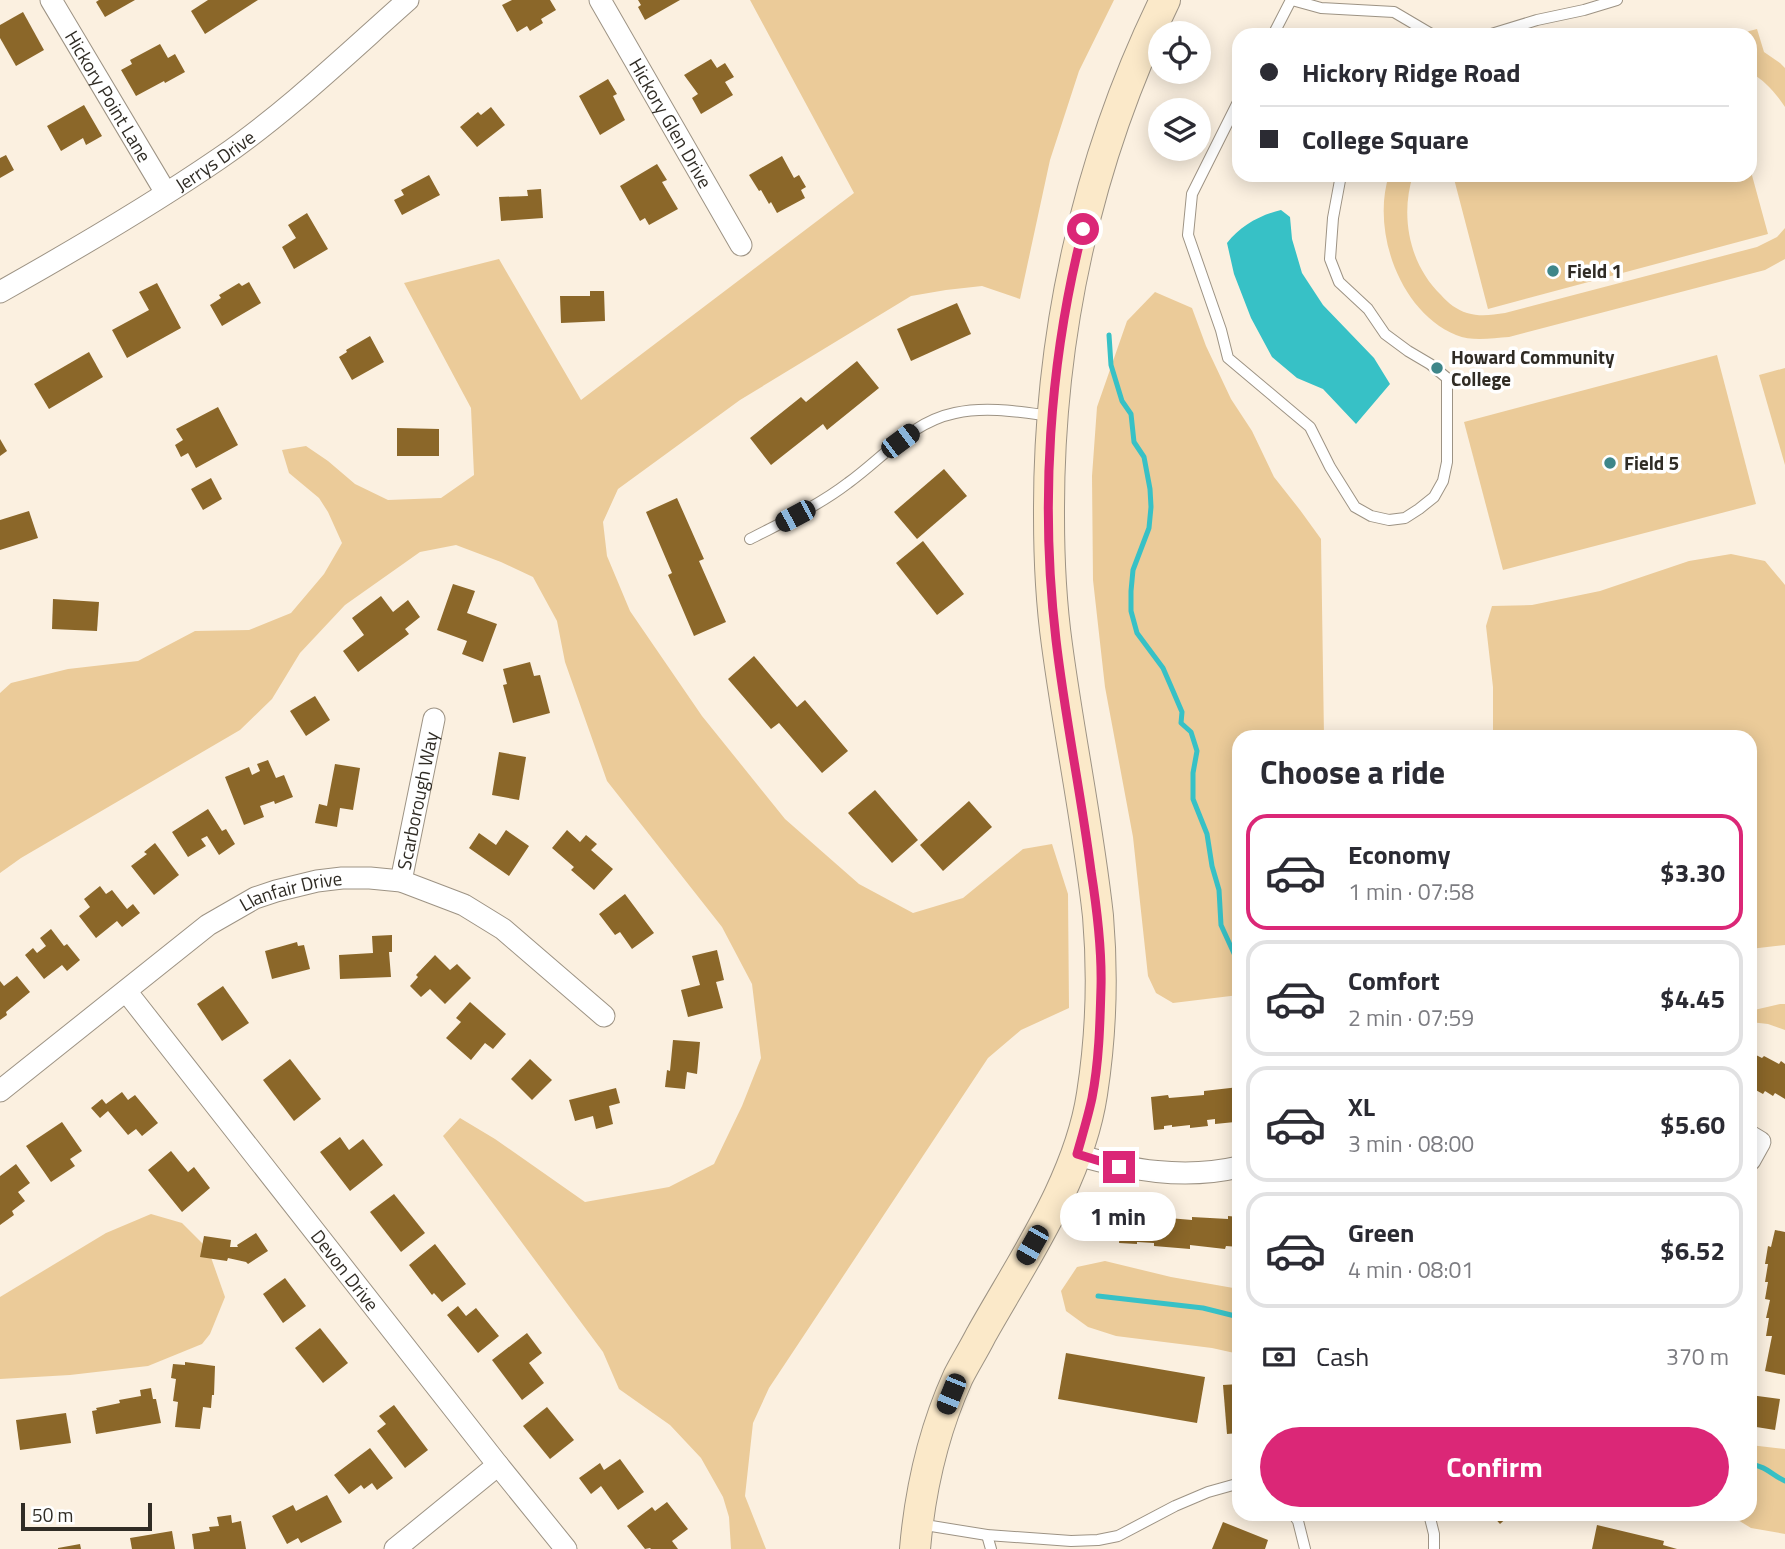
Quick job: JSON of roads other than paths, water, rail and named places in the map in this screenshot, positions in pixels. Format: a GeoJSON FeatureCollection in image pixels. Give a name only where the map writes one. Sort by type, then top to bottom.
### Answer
{"type":"FeatureCollection","features":[{"type":"Feature","properties":{"kind":"street","name":"Hickory Point Lane"},"geometry":{"type":"LineString","coordinates":[[51,0],[166,193]]}},
{"type":"Feature","properties":{"kind":"street","name":"Jerrys Drive"},"geometry":{"type":"LineString","coordinates":[[0,292],[220,158],[297,99],[408,0]]}},
{"type":"Feature","properties":{"kind":"street","name":"Hickory Glen Drive"},"geometry":{"type":"LineString","coordinates":[[600,0],[741,245]]}},
{"type":"Feature","properties":{"kind":"street"},"geometry":{"type":"LineString","coordinates":[[916,1536],[930,1460],[958,1376],[1045,1223],[1077,1154],[1092,1098],[1101,985],[1098,918],[1056,639],[1049,556],[1051,416],[1076,254],[1095,180],[1146,38],[1165,0]]}},
{"type":"Feature","properties":{"kind":"street","name":"Scarborough Way"},"geometry":{"type":"LineString","coordinates":[[401,881],[434,719]]}},
{"type":"Feature","properties":{"kind":"street","name":"Llanfair Drive"},"geometry":{"type":"LineString","coordinates":[[0,1091],[208,925],[255,898],[317,881],[370,878],[401,881],[464,905],[503,929],[604,1016]]}},
{"type":"Feature","properties":{"kind":"street","name":"Devon Drive"},"geometry":{"type":"LineString","coordinates":[[126,991],[566,1549]]}},
{"type":"Feature","properties":{"kind":"street"},"geometry":{"type":"LineString","coordinates":[[1077,1154],[1119,1167],[1147,1171],[1232,1169]]}},
{"type":"Feature","properties":{"kind":"street"},"geometry":{"type":"LineString","coordinates":[[395,1549],[498,1465]]}},
{"type":"Feature","properties":{"kind":"lane"},"geometry":{"type":"LineString","coordinates":[[1277,28],[1292,0],[1321,8],[1394,12],[1421,28]]}},
{"type":"Feature","properties":{"kind":"lane"},"geometry":{"type":"LineString","coordinates":[[1511,28],[1617,0]]}},
{"type":"Feature","properties":{"kind":"lane"},"geometry":{"type":"LineString","coordinates":[[1232,114],[1192,194],[1188,235],[1228,358],[1310,427],[1355,508],[1371,516],[1389,520],[1405,517],[1419,509],[1434,497],[1443,481],[1447,462],[1447,379],[1430,364],[1385,334],[1368,309],[1339,282],[1330,259],[1333,218],[1340,182]]}},
{"type":"Feature","properties":{"kind":"lane"},"geometry":{"type":"LineString","coordinates":[[750,539],[817,504],[848,484],[912,431],[934,420],[972,410],[1051,416]]}},
{"type":"Feature","properties":{"kind":"lane"},"geometry":{"type":"LineString","coordinates":[[916,1536],[987,1535],[1097,1544],[1175,1506],[1232,1485]]}},
{"type":"Feature","properties":{"kind":"lane"},"geometry":{"type":"LineString","coordinates":[[1297,1521],[1305,1549]]}},
{"type":"Feature","properties":{"kind":"lane"},"geometry":{"type":"LineString","coordinates":[[1431,1521],[1434,1549]]}},
{"type":"Feature","properties":{"kind":"lane"},"geometry":{"type":"LineString","coordinates":[[987,1535],[991,1549]]}},
{"type":"Feature","properties":{"kind":"water"},"geometry":{"type":"Polygon","coordinates":[[[1281,210],[1290,217],[1292,239],[1302,273],[1323,305],[1374,358],[1390,384],[1356,424],[1323,389],[1297,378],[1272,357],[1251,318],[1234,274],[1227,243],[1251,222],[1281,210]]]}},
{"type":"Feature","properties":{"kind":"waterway"},"geometry":{"type":"LineString","coordinates":[[1109,335],[1111,365],[1122,401],[1131,414],[1134,442],[1144,457],[1150,489],[1149,528],[1133,570],[1131,611],[1137,633],[1163,668],[1182,712],[1181,723],[1191,732],[1197,751],[1193,773],[1193,799],[1207,834],[1219,890],[1221,925],[1232,949]]}},
{"type":"Feature","properties":{"kind":"waterway"},"geometry":{"type":"LineString","coordinates":[[1098,1296],[1203,1308],[1232,1315]]}},
{"type":"Feature","properties":{"kind":"waterway"},"geometry":{"type":"LineString","coordinates":[[1757,1465],[1785,1481]]}},
{"type":"Feature","properties":{"kind":"place","name":"Field 1"},"geometry":{"type":"Point","coordinates":[1553,271]}},
{"type":"Feature","properties":{"kind":"place","name":"Howard Community College"},"geometry":{"type":"Point","coordinates":[1437,368]}},
{"type":"Feature","properties":{"kind":"place","name":"Field 5"},"geometry":{"type":"Point","coordinates":[1610,463]}}]}
